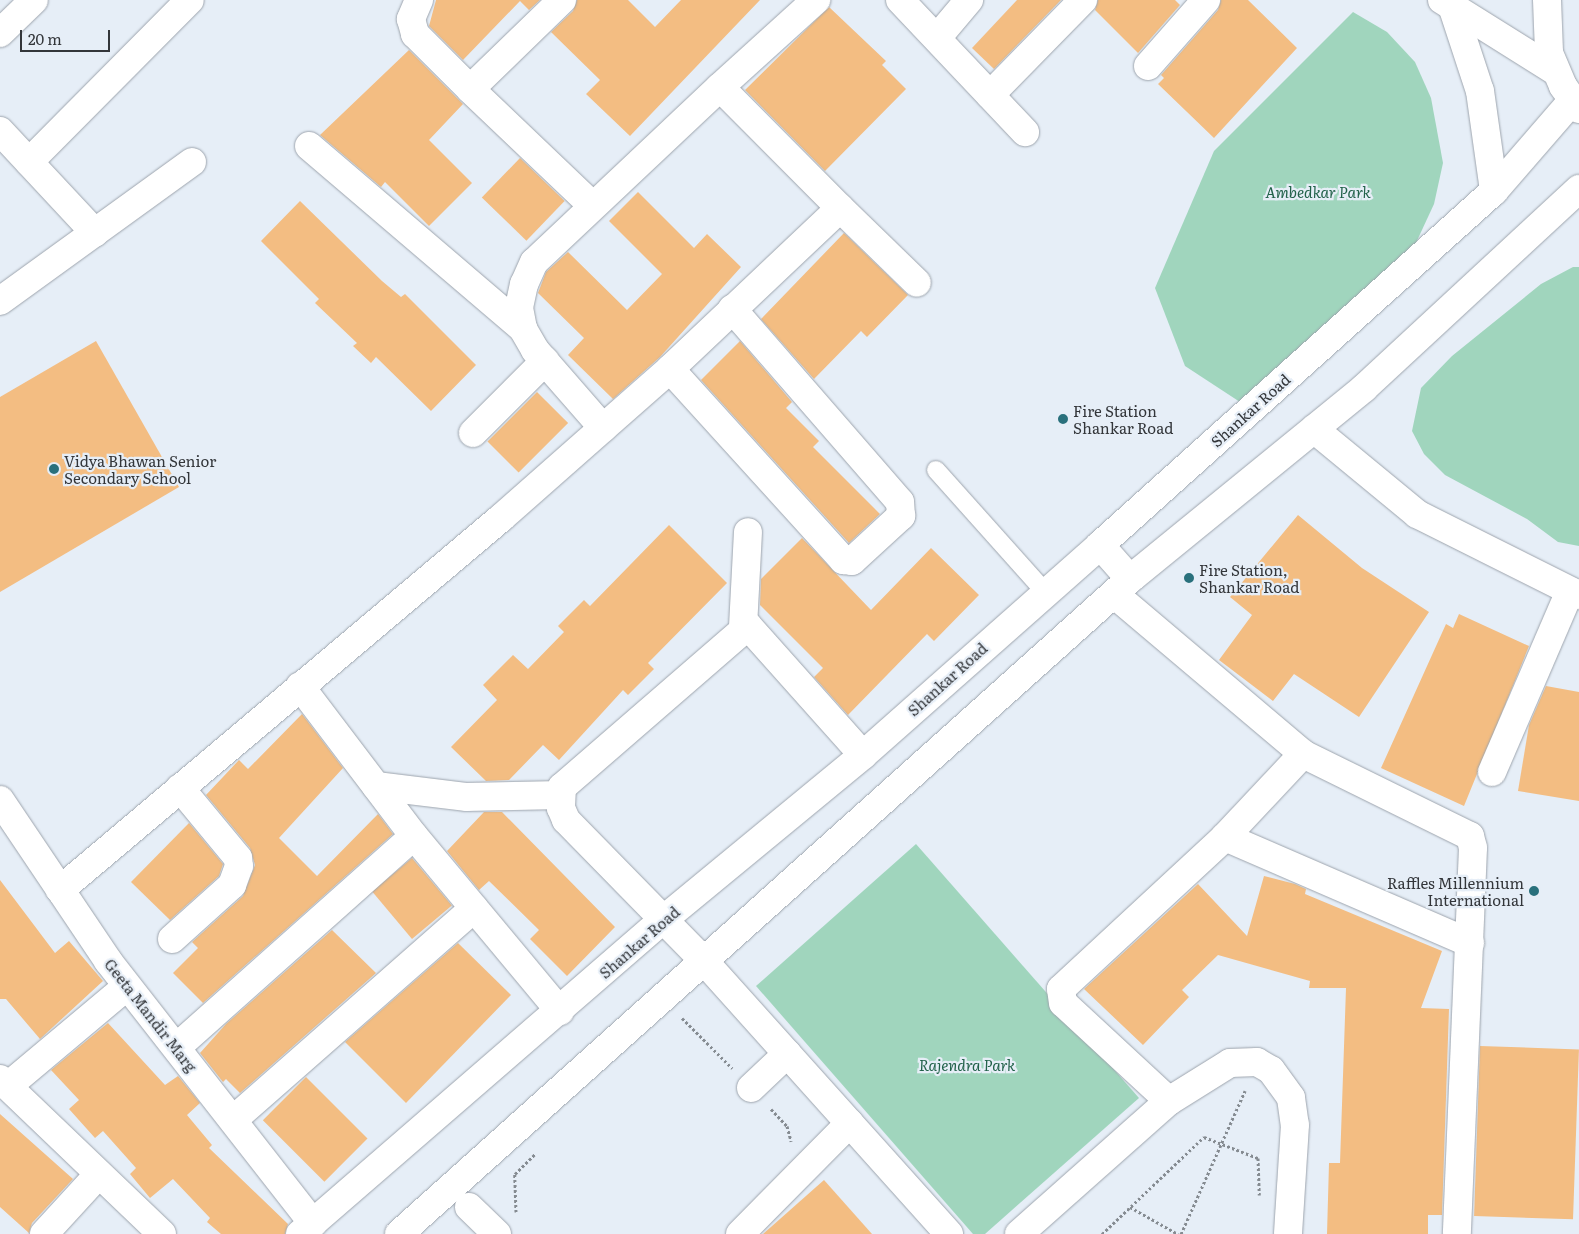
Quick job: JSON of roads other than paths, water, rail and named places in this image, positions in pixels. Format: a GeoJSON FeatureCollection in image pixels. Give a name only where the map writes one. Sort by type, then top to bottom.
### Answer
{"type":"FeatureCollection","features":[{"type":"Feature","properties":{"kind":"street"},"geometry":{"type":"LineString","coordinates":[[0,33],[34,0]]}},
{"type":"Feature","properties":{"kind":"street"},"geometry":{"type":"LineString","coordinates":[[29,162],[190,0]]}},
{"type":"Feature","properties":{"kind":"street"},"geometry":{"type":"LineString","coordinates":[[419,0],[411,18],[414,34],[592,205]]}},
{"type":"Feature","properties":{"kind":"street"},"geometry":{"type":"LineString","coordinates":[[470,89],[562,0]]}},
{"type":"Feature","properties":{"kind":"street"},"geometry":{"type":"LineString","coordinates":[[523,328],[518,308],[534,262],[592,205],[816,0]]}},
{"type":"Feature","properties":{"kind":"street"},"geometry":{"type":"LineString","coordinates":[[900,0],[1025,132]]}},
{"type":"Feature","properties":{"kind":"street"},"geometry":{"type":"LineString","coordinates":[[937,38],[969,0]]}},
{"type":"Feature","properties":{"kind":"street"},"geometry":{"type":"LineString","coordinates":[[990,95],[1083,0]]}},
{"type":"Feature","properties":{"kind":"street"},"geometry":{"type":"LineString","coordinates":[[1148,66],[1206,0]]}},
{"type":"Feature","properties":{"kind":"street"},"geometry":{"type":"LineString","coordinates":[[1547,0],[1546,34],[1555,71],[1575,105]]}},
{"type":"Feature","properties":{"kind":"street"},"geometry":{"type":"LineString","coordinates":[[1447,3],[1555,71]]}},
{"type":"Feature","properties":{"kind":"street"},"geometry":{"type":"LineString","coordinates":[[1447,3],[1480,91],[1494,191]]}},
{"type":"Feature","properties":{"kind":"street"},"geometry":{"type":"LineString","coordinates":[[720,87],[917,283]]}},
{"type":"Feature","properties":{"kind":"street","name":"Shankar Road"},"geometry":{"type":"LineString","coordinates":[[307,1229],[663,920],[863,755],[1100,545],[1494,191],[1575,105]]}},
{"type":"Feature","properties":{"kind":"street"},"geometry":{"type":"LineString","coordinates":[[0,131],[95,233]]}},
{"type":"Feature","properties":{"kind":"street"},"geometry":{"type":"LineString","coordinates":[[309,146],[523,328],[545,361],[603,428]]}},
{"type":"Feature","properties":{"kind":"street"},"geometry":{"type":"LineString","coordinates":[[0,301],[192,162]]}},
{"type":"Feature","properties":{"kind":"street"},"geometry":{"type":"LineString","coordinates":[[399,1234],[1122,586],[1364,388],[1579,189]]}},
{"type":"Feature","properties":{"kind":"street"},"geometry":{"type":"LineString","coordinates":[[60,890],[603,428],[670,369],[840,208]]}},
{"type":"Feature","properties":{"kind":"street"},"geometry":{"type":"LineString","coordinates":[[670,369],[843,560],[852,561],[901,516],[900,502],[732,309]]}},
{"type":"Feature","properties":{"kind":"street"},"geometry":{"type":"LineString","coordinates":[[473,433],[545,361]]}},
{"type":"Feature","properties":{"kind":"street"},"geometry":{"type":"LineString","coordinates":[[1314,429],[1417,514],[1574,593],[1492,772]]}},
{"type":"Feature","properties":{"kind":"street"},"geometry":{"type":"LineString","coordinates":[[743,627],[748,532]]}},
{"type":"Feature","properties":{"kind":"street"},"geometry":{"type":"LineString","coordinates":[[1100,545],[1122,586],[1303,754],[1470,836],[1473,848],[1458,1234]]}},
{"type":"Feature","properties":{"kind":"street"},"geometry":{"type":"LineString","coordinates":[[863,755],[753,627],[743,627],[562,787],[560,796],[566,820],[704,961],[949,1234]]}},
{"type":"Feature","properties":{"kind":"street"},"geometry":{"type":"LineString","coordinates":[[300,686],[414,836],[560,1011]]}},
{"type":"Feature","properties":{"kind":"street"},"geometry":{"type":"LineString","coordinates":[[1169,1101],[1063,1003],[1061,989],[1225,837],[1303,754]]}},
{"type":"Feature","properties":{"kind":"street"},"geometry":{"type":"LineString","coordinates":[[376,786],[467,797],[560,796]]}},
{"type":"Feature","properties":{"kind":"street"},"geometry":{"type":"LineString","coordinates":[[172,939],[232,885],[239,866],[238,858],[180,788]]}},
{"type":"Feature","properties":{"kind":"street","name":"Geeta Mandir Marg"},"geometry":{"type":"LineString","coordinates":[[0,800],[127,986],[233,1120],[307,1229]]}},
{"type":"Feature","properties":{"kind":"street"},"geometry":{"type":"LineString","coordinates":[[176,1047],[414,836]]}},
{"type":"Feature","properties":{"kind":"street"},"geometry":{"type":"LineString","coordinates":[[1225,837],[1470,943]]}},
{"type":"Feature","properties":{"kind":"street"},"geometry":{"type":"LineString","coordinates":[[233,1120],[474,908]]}},
{"type":"Feature","properties":{"kind":"street"},"geometry":{"type":"LineString","coordinates":[[127,986],[4,1082],[162,1234]]}},
{"type":"Feature","properties":{"kind":"street"},"geometry":{"type":"LineString","coordinates":[[751,1088],[787,1054]]}},
{"type":"Feature","properties":{"kind":"street"},"geometry":{"type":"LineString","coordinates":[[1019,1234],[1169,1101],[1230,1063],[1257,1062],[1271,1070],[1291,1098],[1295,1125],[1288,1234]]}},
{"type":"Feature","properties":{"kind":"street"},"geometry":{"type":"LineString","coordinates":[[740,1234],[850,1123]]}},
{"type":"Feature","properties":{"kind":"street"},"geometry":{"type":"LineString","coordinates":[[44,1234],[99,1174]]}},
{"type":"Feature","properties":{"kind":"street"},"geometry":{"type":"LineString","coordinates":[[469,1207],[507,1225]]}},
{"type":"Feature","properties":{"kind":"lane"},"geometry":{"type":"LineString","coordinates":[[936,470],[1045,592]]}},
{"type":"Feature","properties":{"kind":"place","name":"Fire Station Shankar Road"},"geometry":{"type":"Point","coordinates":[1063,419]}},
{"type":"Feature","properties":{"kind":"place","name":"Vidya Bhawan Senior Secondary School"},"geometry":{"type":"Point","coordinates":[54,469]}},
{"type":"Feature","properties":{"kind":"place","name":"Fire Station, Shankar Road"},"geometry":{"type":"Point","coordinates":[1189,578]}},
{"type":"Feature","properties":{"kind":"place","name":"Raffles Millennium International"},"geometry":{"type":"Point","coordinates":[1534,891]}},
{"type":"Feature","properties":{"kind":"park label","name":"Ambedkar Park"},"geometry":{"type":"Point","coordinates":[1318,192]}},
{"type":"Feature","properties":{"kind":"park label","name":"Rajendra Park"},"geometry":{"type":"Point","coordinates":[967,1065]}}]}
